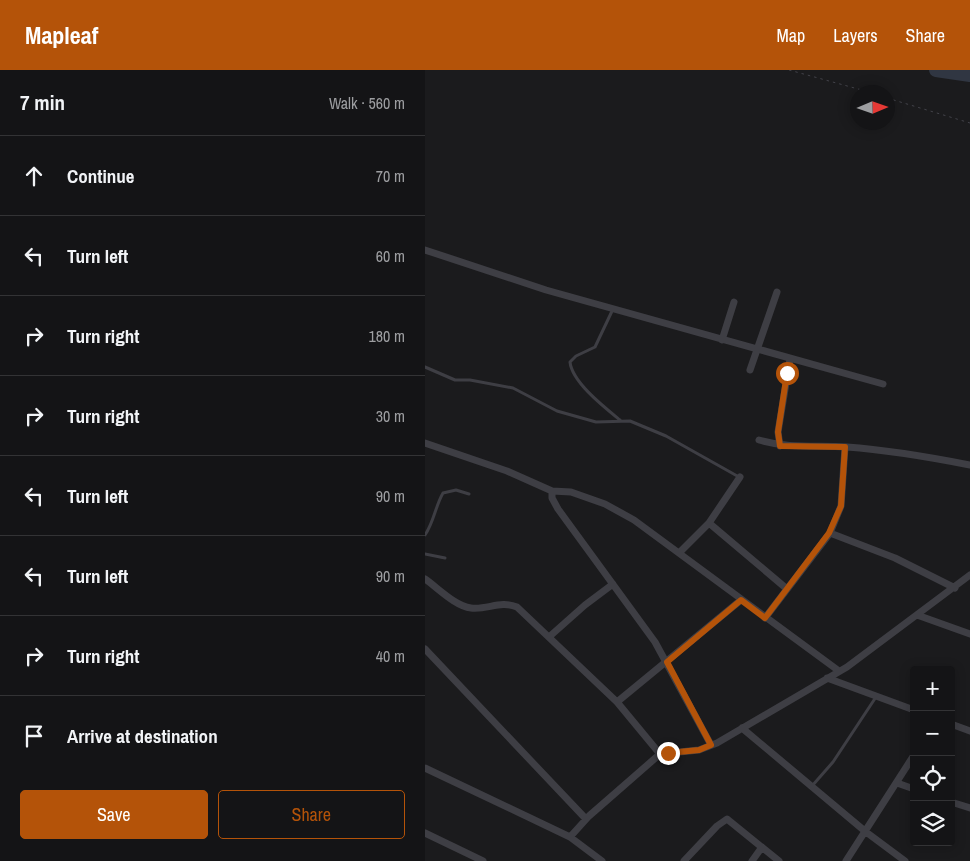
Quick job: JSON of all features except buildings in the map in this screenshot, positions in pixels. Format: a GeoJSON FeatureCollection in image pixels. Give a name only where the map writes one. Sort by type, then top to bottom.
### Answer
{"type":"FeatureCollection","features":[{"type":"Feature","properties":{"kind":"street"},"geometry":{"type":"LineString","coordinates":[[425,250],[546,290],[883,384]]}},
{"type":"Feature","properties":{"kind":"street"},"geometry":{"type":"LineString","coordinates":[[750,370],[777,292]]}},
{"type":"Feature","properties":{"kind":"street"},"geometry":{"type":"LineString","coordinates":[[722,340],[734,302]]}},
{"type":"Feature","properties":{"kind":"street"},"geometry":{"type":"LineString","coordinates":[[780,446],[778,432],[790,359]]}},
{"type":"Feature","properties":{"kind":"street"},"geometry":{"type":"LineString","coordinates":[[759,440],[780,446],[845,447],[880,450],[970,465]]}},
{"type":"Feature","properties":{"kind":"street"},"geometry":{"type":"LineString","coordinates":[[425,443],[507,470],[552,491],[571,492],[605,504],[634,520],[680,552],[765,618],[839,671]]}},
{"type":"Feature","properties":{"kind":"street"},"geometry":{"type":"LineString","coordinates":[[765,618],[829,533],[841,506],[845,447]]}},
{"type":"Feature","properties":{"kind":"street"},"geometry":{"type":"LineString","coordinates":[[680,552],[709,523],[740,477]]}},
{"type":"Feature","properties":{"kind":"street"},"geometry":{"type":"LineString","coordinates":[[552,491],[552,498],[558,509],[667,662],[711,745]]}},
{"type":"Feature","properties":{"kind":"street"},"geometry":{"type":"LineString","coordinates":[[709,523],[787,589]]}},
{"type":"Feature","properties":{"kind":"street"},"geometry":{"type":"LineString","coordinates":[[829,533],[895,558],[955,588]]}},
{"type":"Feature","properties":{"kind":"street"},"geometry":{"type":"LineString","coordinates":[[570,837],[586,819],[661,754],[699,750],[742,728],[839,671],[955,588],[970,575]]}},
{"type":"Feature","properties":{"kind":"street"},"geometry":{"type":"LineString","coordinates":[[425,579],[464,607],[481,608],[505,603],[517,607],[617,702],[661,754]]}},
{"type":"Feature","properties":{"kind":"street"},"geometry":{"type":"LineString","coordinates":[[549,637],[585,605],[613,584]]}},
{"type":"Feature","properties":{"kind":"street"},"geometry":{"type":"LineString","coordinates":[[617,702],[741,600]]}},
{"type":"Feature","properties":{"kind":"street"},"geometry":{"type":"LineString","coordinates":[[917,615],[970,634]]}},
{"type":"Feature","properties":{"kind":"street"},"geometry":{"type":"LineString","coordinates":[[425,649],[586,819]]}},
{"type":"Feature","properties":{"kind":"street"},"geometry":{"type":"LineString","coordinates":[[827,678],[910,709]]}},
{"type":"Feature","properties":{"kind":"street"},"geometry":{"type":"LineString","coordinates":[[955,725],[970,731]]}},
{"type":"Feature","properties":{"kind":"street"},"geometry":{"type":"LineString","coordinates":[[742,728],[866,832],[905,861]]}},
{"type":"Feature","properties":{"kind":"street"},"geometry":{"type":"LineString","coordinates":[[847,861],[913,756]]}},
{"type":"Feature","properties":{"kind":"street"},"geometry":{"type":"LineString","coordinates":[[426,770],[570,837],[602,861]]}},
{"type":"Feature","properties":{"kind":"street"},"geometry":{"type":"LineString","coordinates":[[897,783],[910,788]]}},
{"type":"Feature","properties":{"kind":"street"},"geometry":{"type":"LineString","coordinates":[[955,803],[970,808]]}},
{"type":"Feature","properties":{"kind":"street"},"geometry":{"type":"LineString","coordinates":[[684,861],[717,826],[727,819],[779,861]]}},
{"type":"Feature","properties":{"kind":"street"},"geometry":{"type":"LineString","coordinates":[[425,833],[483,861]]}},
{"type":"Feature","properties":{"kind":"street"},"geometry":{"type":"LineString","coordinates":[[752,861],[762,847]]}},
{"type":"Feature","properties":{"kind":"lane"},"geometry":{"type":"LineString","coordinates":[[613,309],[595,347],[576,356],[570,362],[571,372],[601,404],[620,420]]}},
{"type":"Feature","properties":{"kind":"lane"},"geometry":{"type":"LineString","coordinates":[[425,367],[455,380],[471,380],[513,388],[557,411],[596,422],[630,421],[666,436],[740,477]]}},
{"type":"Feature","properties":{"kind":"lane"},"geometry":{"type":"LineString","coordinates":[[425,535],[436,515],[438,502],[443,493],[456,490],[469,494]]}},
{"type":"Feature","properties":{"kind":"lane"},"geometry":{"type":"LineString","coordinates":[[425,554],[445,558]]}},
{"type":"Feature","properties":{"kind":"lane"},"geometry":{"type":"LineString","coordinates":[[811,786],[833,762],[876,696]]}},
{"type":"Feature","properties":{"kind":"path"},"geometry":{"type":"LineString","coordinates":[[789,70],[850,87]]}},
{"type":"Feature","properties":{"kind":"path"},"geometry":{"type":"LineString","coordinates":[[895,100],[970,123]]}},
{"type":"Feature","properties":{"kind":"waterway"},"geometry":{"type":"LineString","coordinates":[[936,70],[970,75]]}},
{"type":"Feature","properties":{"kind":"route"},"geometry":{"type":"LineString","coordinates":[[668,753],[699,750],[711,745],[667,662],[741,600],[765,618],[799,575],[838,518],[842,496],[845,447],[821,445],[780,446],[778,432],[787,373]]}}]}
